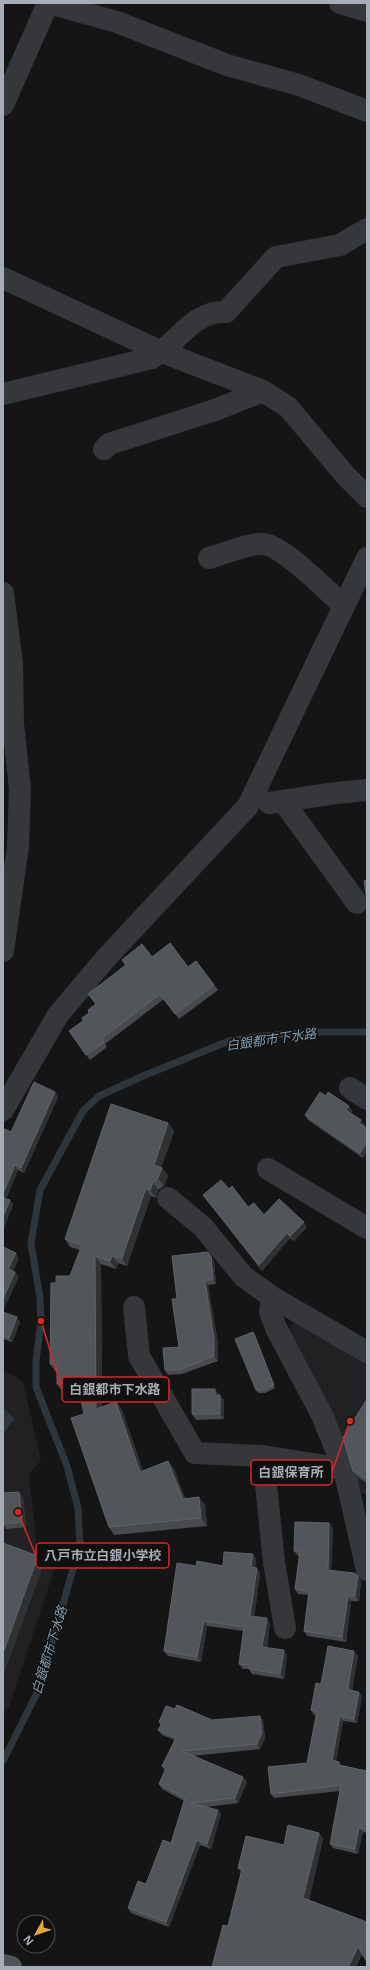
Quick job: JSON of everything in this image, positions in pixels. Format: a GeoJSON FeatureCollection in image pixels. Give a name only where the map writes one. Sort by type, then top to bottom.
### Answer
{"type":"FeatureCollection","features":[{"type":"Feature","properties":{"kind":"main road"},"geometry":{"type":"LineString","coordinates":[[3,1964],[11,1967]]}},
{"type":"Feature","properties":{"kind":"street"},"geometry":{"type":"LineString","coordinates":[[3,105],[48,3],[117,22],[227,65],[299,85],[367,111]]}},
{"type":"Feature","properties":{"kind":"street"},"geometry":{"type":"LineString","coordinates":[[340,3],[367,11]]}},
{"type":"Feature","properties":{"kind":"street"},"geometry":{"type":"LineString","coordinates":[[3,394],[152,358],[162,352],[185,328],[216,312],[226,312],[276,257],[340,245],[367,229]]}},
{"type":"Feature","properties":{"kind":"street"},"geometry":{"type":"LineString","coordinates":[[3,278],[162,352],[263,391],[288,407],[346,476],[367,497]]}},
{"type":"Feature","properties":{"kind":"street"},"geometry":{"type":"LineString","coordinates":[[104,449],[109,444],[215,410],[263,391]]}},
{"type":"Feature","properties":{"kind":"street"},"geometry":{"type":"LineString","coordinates":[[209,558],[264,544],[276,549],[297,564],[344,606]]}},
{"type":"Feature","properties":{"kind":"street"},"geometry":{"type":"LineString","coordinates":[[3,1110],[58,1015],[106,958],[248,806],[367,558]]}},
{"type":"Feature","properties":{"kind":"street"},"geometry":{"type":"LineString","coordinates":[[3,593],[12,664],[13,724],[20,789],[18,847],[3,952]]}},
{"type":"Feature","properties":{"kind":"street"},"geometry":{"type":"LineString","coordinates":[[248,806],[283,800],[367,790]]}},
{"type":"Feature","properties":{"kind":"street"},"geometry":{"type":"LineString","coordinates":[[283,800],[357,903]]}},
{"type":"Feature","properties":{"kind":"street"},"geometry":{"type":"LineString","coordinates":[[268,1169],[367,1228]]}},
{"type":"Feature","properties":{"kind":"street"},"geometry":{"type":"LineString","coordinates":[[168,1198],[203,1227],[243,1276],[272,1297],[367,1352]]}},
{"type":"Feature","properties":{"kind":"street"},"geometry":{"type":"LineString","coordinates":[[272,1297],[270,1312],[276,1328],[322,1416],[344,1469],[367,1570]]}},
{"type":"Feature","properties":{"kind":"street"},"geometry":{"type":"LineString","coordinates":[[134,1307],[139,1356],[195,1453],[263,1456],[344,1469]]}},
{"type":"Feature","properties":{"kind":"street"},"geometry":{"type":"LineString","coordinates":[[263,1456],[274,1562],[285,1628]]}},
{"type":"Feature","properties":{"kind":"shaded area"},"geometry":{"type":"Polygon","coordinates":[[[295,1318],[367,1361],[367,1495],[358,1492],[287,1334],[295,1318]]]}},
{"type":"Feature","properties":{"kind":"shaded area"},"geometry":{"type":"Polygon","coordinates":[[[3,1370],[23,1381],[41,1460],[29,1475],[37,1548],[58,1558],[9,1707],[3,1717],[3,1370]]]}},
{"type":"Feature","properties":{"kind":"shaded area"},"geometry":{"type":"Polygon","coordinates":[[[3,1408],[15,1419],[3,1433],[3,1408]]]}},
{"type":"Feature","properties":{"kind":"building"},"geometry":{"type":"Polygon","coordinates":[[[367,880],[367,901],[364,881],[367,880]]]}},
{"type":"Feature","properties":{"kind":"building"},"geometry":{"type":"Polygon","coordinates":[[[170,943],[188,967],[196,961],[214,985],[175,1014],[160,994],[101,1039],[104,1042],[86,1055],[69,1031],[83,1021],[82,1018],[89,1013],[88,1010],[96,1004],[88,994],[126,965],[122,960],[142,944],[152,957],[170,943]]]}},
{"type":"Feature","properties":{"kind":"building"},"geometry":{"type":"Polygon","coordinates":[[[34,1082],[55,1092],[21,1168],[15,1165],[3,1194],[3,1132],[5,1129],[11,1132],[34,1082]]]}},
{"type":"Feature","properties":{"kind":"building"},"geometry":{"type":"Polygon","coordinates":[[[320,1092],[326,1096],[328,1092],[349,1106],[346,1110],[361,1120],[359,1123],[367,1128],[367,1142],[360,1153],[305,1115],[320,1092]]]}},
{"type":"Feature","properties":{"kind":"building"},"geometry":{"type":"Polygon","coordinates":[[[111,1104],[168,1123],[154,1165],[162,1168],[158,1178],[153,1182],[150,1190],[146,1188],[122,1258],[112,1256],[110,1261],[95,1256],[96,1409],[116,1402],[140,1472],[168,1461],[183,1499],[199,1497],[201,1518],[109,1527],[71,1418],[84,1414],[78,1384],[57,1384],[57,1364],[50,1364],[51,1283],[56,1283],[56,1276],[70,1276],[82,1245],[65,1239],[111,1104]]]}},
{"type":"Feature","properties":{"kind":"building"},"geometry":{"type":"Polygon","coordinates":[[[221,1180],[229,1189],[232,1186],[248,1207],[254,1203],[264,1215],[279,1199],[304,1222],[290,1236],[287,1233],[259,1265],[203,1195],[221,1180]]]}},
{"type":"Feature","properties":{"kind":"building"},"geometry":{"type":"Polygon","coordinates":[[[3,1198],[10,1200],[3,1217],[3,1198]]]}},
{"type":"Feature","properties":{"kind":"building"},"geometry":{"type":"Polygon","coordinates":[[[3,1247],[16,1253],[8,1269],[15,1272],[3,1299],[3,1247]]]}},
{"type":"Feature","properties":{"kind":"building"},"geometry":{"type":"Polygon","coordinates":[[[208,1252],[211,1256],[213,1279],[205,1280],[214,1339],[214,1356],[179,1370],[165,1370],[163,1348],[179,1347],[172,1299],[177,1299],[172,1256],[208,1252]]]}},
{"type":"Feature","properties":{"kind":"building"},"geometry":{"type":"Polygon","coordinates":[[[3,1312],[17,1317],[9,1338],[3,1335],[3,1312]]]}},
{"type":"Feature","properties":{"kind":"building"},"geometry":{"type":"Polygon","coordinates":[[[253,1332],[274,1385],[263,1390],[256,1390],[235,1339],[253,1332]]]}},
{"type":"Feature","properties":{"kind":"building"},"geometry":{"type":"Polygon","coordinates":[[[192,1389],[215,1389],[215,1395],[220,1395],[220,1414],[192,1414],[192,1389]]]}},
{"type":"Feature","properties":{"kind":"building"},"geometry":{"type":"Polygon","coordinates":[[[367,1399],[367,1479],[353,1471],[343,1438],[367,1399]]]}},
{"type":"Feature","properties":{"kind":"building"},"geometry":{"type":"Polygon","coordinates":[[[19,1492],[22,1522],[3,1524],[3,1493],[19,1492]]]}},
{"type":"Feature","properties":{"kind":"building"},"geometry":{"type":"Polygon","coordinates":[[[295,1522],[329,1523],[328,1570],[354,1573],[358,1576],[355,1596],[348,1596],[342,1637],[304,1631],[309,1591],[295,1589],[300,1551],[294,1551],[295,1522]]]}},
{"type":"Feature","properties":{"kind":"building"},"geometry":{"type":"Polygon","coordinates":[[[3,1543],[38,1556],[3,1653],[3,1543]]]}},
{"type":"Feature","properties":{"kind":"building"},"geometry":{"type":"Polygon","coordinates":[[[224,1552],[253,1554],[251,1567],[257,1568],[250,1616],[267,1618],[262,1647],[284,1650],[280,1674],[249,1669],[249,1665],[239,1664],[244,1627],[204,1621],[197,1657],[164,1651],[177,1563],[196,1566],[197,1561],[223,1566],[224,1552]]]}},
{"type":"Feature","properties":{"kind":"building"},"geometry":{"type":"Polygon","coordinates":[[[328,1646],[354,1651],[348,1687],[349,1690],[359,1692],[354,1719],[340,1716],[332,1760],[339,1762],[338,1765],[367,1771],[367,1829],[359,1828],[355,1849],[330,1844],[341,1785],[271,1794],[268,1767],[307,1763],[317,1711],[311,1710],[316,1683],[321,1684],[328,1646]]]}},
{"type":"Feature","properties":{"kind":"building"},"geometry":{"type":"Polygon","coordinates":[[[177,1705],[212,1720],[260,1716],[262,1733],[257,1744],[182,1751],[243,1777],[235,1798],[190,1803],[218,1810],[207,1844],[197,1840],[166,1922],[128,1908],[138,1881],[146,1884],[163,1840],[171,1843],[185,1798],[159,1784],[166,1768],[162,1766],[176,1738],[158,1730],[162,1723],[159,1722],[166,1706],[175,1709],[177,1705]]]}},
{"type":"Feature","properties":{"kind":"building"},"geometry":{"type":"Polygon","coordinates":[[[288,1825],[319,1833],[303,1898],[367,1922],[367,1962],[358,1947],[348,1967],[212,1967],[223,1925],[228,1926],[242,1869],[238,1868],[246,1836],[284,1845],[288,1825]]]}},
{"type":"Feature","properties":{"kind":"waterway","name":"白銀都市下水路"},"geometry":{"type":"LineString","coordinates":[[3,1761],[38,1691],[80,1545],[78,1508],[67,1466],[36,1387],[36,1361],[41,1321],[40,1298],[31,1243],[40,1190],[83,1111],[99,1096],[143,1076],[229,1041],[262,1036],[311,1032],[367,1032]]}},
{"type":"Feature","properties":{"kind":"place","name":"白銀都市下水路"},"geometry":{"type":"Point","coordinates":[41,1321]}},
{"type":"Feature","properties":{"kind":"place","name":"白銀保育所"},"geometry":{"type":"Point","coordinates":[350,1421]}},
{"type":"Feature","properties":{"kind":"place","name":"八戸市立白銀小学校"},"geometry":{"type":"Point","coordinates":[18,1512]}}]}
